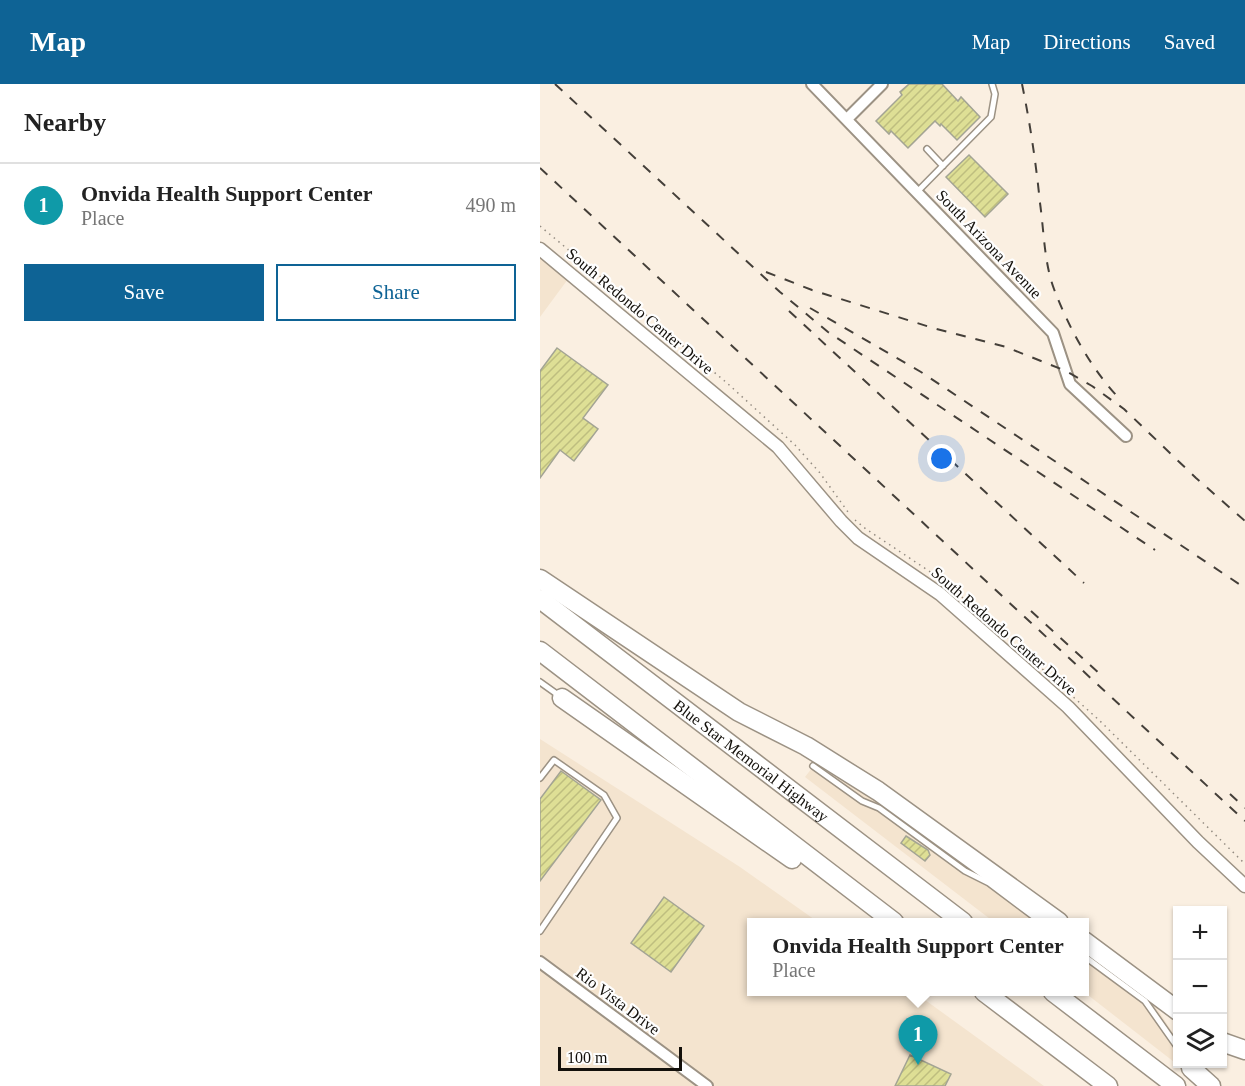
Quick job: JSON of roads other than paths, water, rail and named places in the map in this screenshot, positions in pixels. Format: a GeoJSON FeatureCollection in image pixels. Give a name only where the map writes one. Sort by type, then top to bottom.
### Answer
{"type":"FeatureCollection","features":[{"type":"Feature","properties":{"kind":"highway"},"geometry":{"type":"LineString","coordinates":[[540,579],[739,712],[813,766]]}},
{"type":"Feature","properties":{"kind":"highway","name":"Blue Star Memorial Highway"},"geometry":{"type":"LineString","coordinates":[[540,598],[958,918]]}},
{"type":"Feature","properties":{"kind":"highway"},"geometry":{"type":"LineString","coordinates":[[540,651],[889,918]]}},
{"type":"Feature","properties":{"kind":"highway"},"geometry":{"type":"LineString","coordinates":[[562,698],[736,818],[874,918]]}},
{"type":"Feature","properties":{"kind":"highway"},"geometry":{"type":"LineString","coordinates":[[739,712],[806,746],[878,791],[1053,918]]}},
{"type":"Feature","properties":{"kind":"highway"},"geometry":{"type":"LineString","coordinates":[[1089,945],[1168,1012]]}},
{"type":"Feature","properties":{"kind":"highway"},"geometry":{"type":"LineString","coordinates":[[989,996],[1108,1086]]}},
{"type":"Feature","properties":{"kind":"highway"},"geometry":{"type":"LineString","coordinates":[[1058,996],[1176,1086]]}},
{"type":"Feature","properties":{"kind":"highway"},"geometry":{"type":"LineString","coordinates":[[1227,1044],[1245,1050]]}},
{"type":"Feature","properties":{"kind":"highway"},"geometry":{"type":"LineString","coordinates":[[1191,1068],[1211,1086]]}},
{"type":"Feature","properties":{"kind":"street","name":"South Arizona Avenue"},"geometry":{"type":"LineString","coordinates":[[812,84],[1053,333],[1070,384],[1126,436]]}},
{"type":"Feature","properties":{"kind":"street"},"geometry":{"type":"LineString","coordinates":[[847,119],[882,84]]}},
{"type":"Feature","properties":{"kind":"street","name":"South Redondo Center Drive"},"geometry":{"type":"LineString","coordinates":[[540,249],[778,447],[858,538],[940,594],[1068,707],[1198,842],[1245,886]]}},
{"type":"Feature","properties":{"kind":"street","name":"Rio Vista Drive"},"geometry":{"type":"LineString","coordinates":[[540,962],[707,1086]]}},
{"type":"Feature","properties":{"kind":"lane"},"geometry":{"type":"LineString","coordinates":[[917,192],[991,117],[994,94],[992,84]]}},
{"type":"Feature","properties":{"kind":"lane"},"geometry":{"type":"LineString","coordinates":[[927,149],[943,166]]}},
{"type":"Feature","properties":{"kind":"lane"},"geometry":{"type":"LineString","coordinates":[[540,682],[562,698]]}},
{"type":"Feature","properties":{"kind":"lane"},"geometry":{"type":"LineString","coordinates":[[540,778],[554,760],[604,795],[617,818],[541,928]]}},
{"type":"Feature","properties":{"kind":"lane"},"geometry":{"type":"LineString","coordinates":[[813,766],[862,801],[879,808],[964,872],[989,883],[1036,918]]}},
{"type":"Feature","properties":{"kind":"lane"},"geometry":{"type":"LineString","coordinates":[[1089,960],[1145,1001],[1168,1012],[1173,1030]]}},
{"type":"Feature","properties":{"kind":"railway"},"geometry":{"type":"LineString","coordinates":[[555,84],[780,292],[828,332],[1155,550]]}},
{"type":"Feature","properties":{"kind":"railway"},"geometry":{"type":"LineString","coordinates":[[1022,84],[1048,268],[1054,289],[1081,346],[1117,396]]}},
{"type":"Feature","properties":{"kind":"railway"},"geometry":{"type":"LineString","coordinates":[[540,168],[1245,821]]}},
{"type":"Feature","properties":{"kind":"railway"},"geometry":{"type":"LineString","coordinates":[[766,272],[812,290],[933,328],[1006,347],[1066,371],[1124,409],[1245,521]]}},
{"type":"Feature","properties":{"kind":"railway"},"geometry":{"type":"LineString","coordinates":[[810,308],[921,372],[1242,586]]}},
{"type":"Feature","properties":{"kind":"railway"},"geometry":{"type":"LineString","coordinates":[[789,311],[1084,583]]}},
{"type":"Feature","properties":{"kind":"railway"},"geometry":{"type":"LineString","coordinates":[[1031,611],[1100,674]]}},
{"type":"Feature","properties":{"kind":"railway"},"geometry":{"type":"LineString","coordinates":[[1230,794],[1245,808]]}},
{"type":"Feature","properties":{"kind":"place","name":"Onvida Health Support Center"},"geometry":{"type":"Point","coordinates":[918,1065]}}]}
